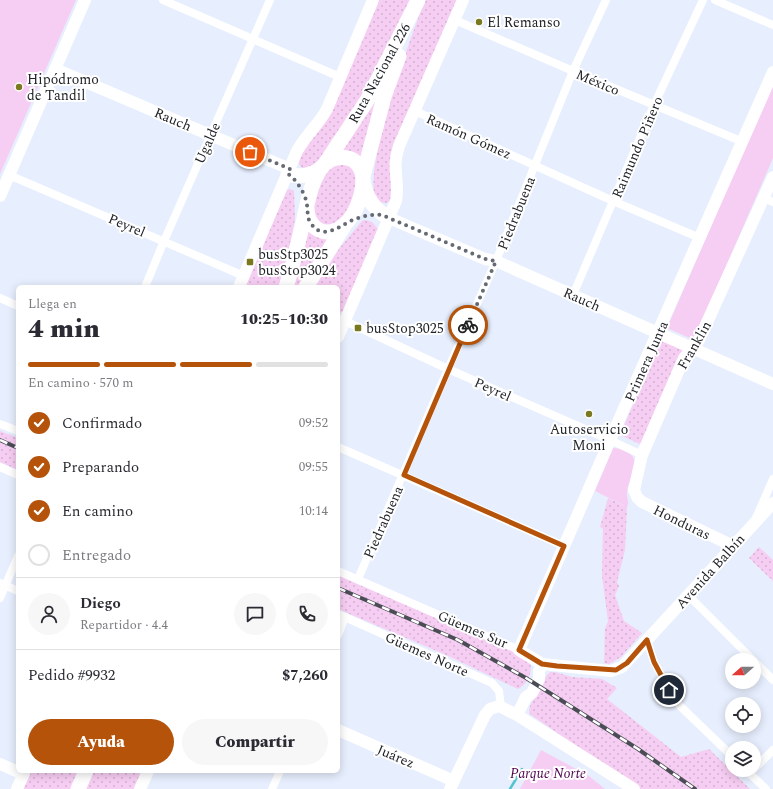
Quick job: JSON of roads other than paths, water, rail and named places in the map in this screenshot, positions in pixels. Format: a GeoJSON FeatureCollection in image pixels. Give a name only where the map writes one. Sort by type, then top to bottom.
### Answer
{"type":"FeatureCollection","features":[{"type":"Feature","properties":{"kind":"highway","name":"Ruta Nacional 226"},"geometry":{"type":"LineString","coordinates":[[287,285],[312,185],[368,99],[419,0]]}},
{"type":"Feature","properties":{"kind":"highway","name":"Ruta Nacional 226"},"geometry":{"type":"LineString","coordinates":[[307,285],[358,204],[363,178],[384,97],[419,0]]}},
{"type":"Feature","properties":{"kind":"highway"},"geometry":{"type":"LineString","coordinates":[[289,172],[297,176],[305,175],[315,172],[333,159],[346,158],[356,163],[363,178],[367,196],[371,203],[379,212],[389,218]]}},
{"type":"Feature","properties":{"kind":"highway"},"geometry":{"type":"LineString","coordinates":[[289,172],[303,194],[309,220],[317,229],[328,232],[336,230],[356,218],[371,215],[382,215],[389,218]]}},
{"type":"Feature","properties":{"kind":"highway"},"geometry":{"type":"LineString","coordinates":[[78,789],[85,773]]}},
{"type":"Feature","properties":{"kind":"street"},"geometry":{"type":"LineString","coordinates":[[0,194],[85,0]]}},
{"type":"Feature","properties":{"kind":"street"},"geometry":{"type":"LineString","coordinates":[[163,0],[340,77]]}},
{"type":"Feature","properties":{"kind":"street","name":"Ugalde"},"geometry":{"type":"LineString","coordinates":[[146,285],[270,0]]}},
{"type":"Feature","properties":{"kind":"street"},"geometry":{"type":"LineString","coordinates":[[241,282],[301,143],[327,109],[373,0]]}},
{"type":"Feature","properties":{"kind":"street"},"geometry":{"type":"LineString","coordinates":[[340,333],[397,196],[395,168],[397,153],[463,0]]}},
{"type":"Feature","properties":{"kind":"street","name":"Piedrabuena"},"geometry":{"type":"LineString","coordinates":[[358,580],[496,261],[573,71],[606,0]]}},
{"type":"Feature","properties":{"kind":"street","name":"Raimundo Piñero"},"geometry":{"type":"LineString","coordinates":[[573,295],[654,105],[704,0]]}},
{"type":"Feature","properties":{"kind":"street"},"geometry":{"type":"LineString","coordinates":[[715,0],[773,25]]}},
{"type":"Feature","properties":{"kind":"street","name":"México"},"geometry":{"type":"LineString","coordinates":[[455,20],[743,142]]}},
{"type":"Feature","properties":{"kind":"street","name":"Rauch"},"geometry":{"type":"LineString","coordinates":[[56,69],[211,136],[289,172]]}},
{"type":"Feature","properties":{"kind":"street","name":"Primera Junta"},"geometry":{"type":"LineString","coordinates":[[519,650],[773,72]]}},
{"type":"Feature","properties":{"kind":"street","name":"Ramón Gómez"},"geometry":{"type":"LineString","coordinates":[[415,111],[613,201],[700,238]]}},
{"type":"Feature","properties":{"kind":"street","name":"Peyrel"},"geometry":{"type":"LineString","coordinates":[[9,175],[164,241],[241,282]]}},
{"type":"Feature","properties":{"kind":"street","name":"Franklin"},"geometry":{"type":"LineString","coordinates":[[635,494],[634,486],[642,455],[684,358],[699,340],[768,200],[773,177]]}},
{"type":"Feature","properties":{"kind":"street","name":"Rauch"},"geometry":{"type":"LineString","coordinates":[[389,218],[485,259],[496,261],[773,384]]}},
{"type":"Feature","properties":{"kind":"street"},"geometry":{"type":"LineString","coordinates":[[0,298],[16,305]]}},
{"type":"Feature","properties":{"kind":"street","name":"Peyrel"},"geometry":{"type":"LineString","coordinates":[[345,322],[642,455]]}},
{"type":"Feature","properties":{"kind":"street"},"geometry":{"type":"LineString","coordinates":[[0,424],[16,430]]}},
{"type":"Feature","properties":{"kind":"street"},"geometry":{"type":"LineString","coordinates":[[340,448],[564,546]]}},
{"type":"Feature","properties":{"kind":"street"},"geometry":{"type":"LineString","coordinates":[[0,467],[16,474]]}},
{"type":"Feature","properties":{"kind":"street"},"geometry":{"type":"LineString","coordinates":[[753,523],[773,479]]}},
{"type":"Feature","properties":{"kind":"street","name":"Honduras"},"geometry":{"type":"LineString","coordinates":[[635,494],[645,504],[733,546]]}},
{"type":"Feature","properties":{"kind":"street","name":"Avenida Balbín"},"geometry":{"type":"LineString","coordinates":[[647,640],[773,503]]}},
{"type":"Feature","properties":{"kind":"street"},"geometry":{"type":"LineString","coordinates":[[0,598],[3,584],[16,560]]}},
{"type":"Feature","properties":{"kind":"street","name":"Güemes Sur"},"geometry":{"type":"LineString","coordinates":[[340,572],[519,650],[541,668],[557,666],[616,670],[627,663],[647,640]]}},
{"type":"Feature","properties":{"kind":"street"},"geometry":{"type":"LineString","coordinates":[[3,584],[16,590]]}},
{"type":"Feature","properties":{"kind":"street"},"geometry":{"type":"LineString","coordinates":[[688,595],[747,653]]}},
{"type":"Feature","properties":{"kind":"street","name":"Güemes Norte"},"geometry":{"type":"LineString","coordinates":[[342,616],[492,683],[499,691],[501,707]]}},
{"type":"Feature","properties":{"kind":"street"},"geometry":{"type":"LineString","coordinates":[[647,640],[654,662],[677,703],[725,749]]}},
{"type":"Feature","properties":{"kind":"street"},"geometry":{"type":"LineString","coordinates":[[761,667],[773,680]]}},
{"type":"Feature","properties":{"kind":"street"},"geometry":{"type":"LineString","coordinates":[[517,715],[526,697],[526,687],[533,675],[541,668]]}},
{"type":"Feature","properties":{"kind":"street"},"geometry":{"type":"LineString","coordinates":[[452,785],[487,713],[492,708],[501,707],[517,715],[634,789]]}},
{"type":"Feature","properties":{"kind":"street","name":"Juárez"},"geometry":{"type":"LineString","coordinates":[[340,731],[452,785]]}},
{"type":"Feature","properties":{"kind":"street"},"geometry":{"type":"LineString","coordinates":[[761,761],[773,750]]}},
{"type":"Feature","properties":{"kind":"street"},"geometry":{"type":"LineString","coordinates":[[0,764],[16,769]]}},
{"type":"Feature","properties":{"kind":"street"},"geometry":{"type":"LineString","coordinates":[[17,789],[24,773]]}},
{"type":"Feature","properties":{"kind":"street"},"geometry":{"type":"LineString","coordinates":[[140,789],[147,773]]}},
{"type":"Feature","properties":{"kind":"street"},"geometry":{"type":"LineString","coordinates":[[272,789],[279,773]]}},
{"type":"Feature","properties":{"kind":"street"},"geometry":{"type":"LineString","coordinates":[[756,777],[766,789]]}},
{"type":"Feature","properties":{"kind":"waterway"},"geometry":{"type":"LineString","coordinates":[[510,789],[522,769]]}},
{"type":"Feature","properties":{"kind":"railway"},"geometry":{"type":"LineString","coordinates":[[0,440],[16,447]]}},
{"type":"Feature","properties":{"kind":"railway"},"geometry":{"type":"LineString","coordinates":[[340,589],[458,640],[526,678],[638,749],[695,789]]}},
{"type":"Feature","properties":{"kind":"place","name":"El Remanso"},"geometry":{"type":"Point","coordinates":[479,22]}},
{"type":"Feature","properties":{"kind":"place","name":"Hipódromo de Tandil"},"geometry":{"type":"Point","coordinates":[19,87]}},
{"type":"Feature","properties":{"kind":"place","name":"busStp3025 busStop3024"},"geometry":{"type":"Point","coordinates":[250,262]}},
{"type":"Feature","properties":{"kind":"place","name":"busStop3025"},"geometry":{"type":"Point","coordinates":[358,328]}},
{"type":"Feature","properties":{"kind":"place","name":"Autoservicio Moni"},"geometry":{"type":"Point","coordinates":[589,414]}},
{"type":"Feature","properties":{"kind":"park label","name":"Parque Norte"},"geometry":{"type":"Point","coordinates":[548,773]}}]}
